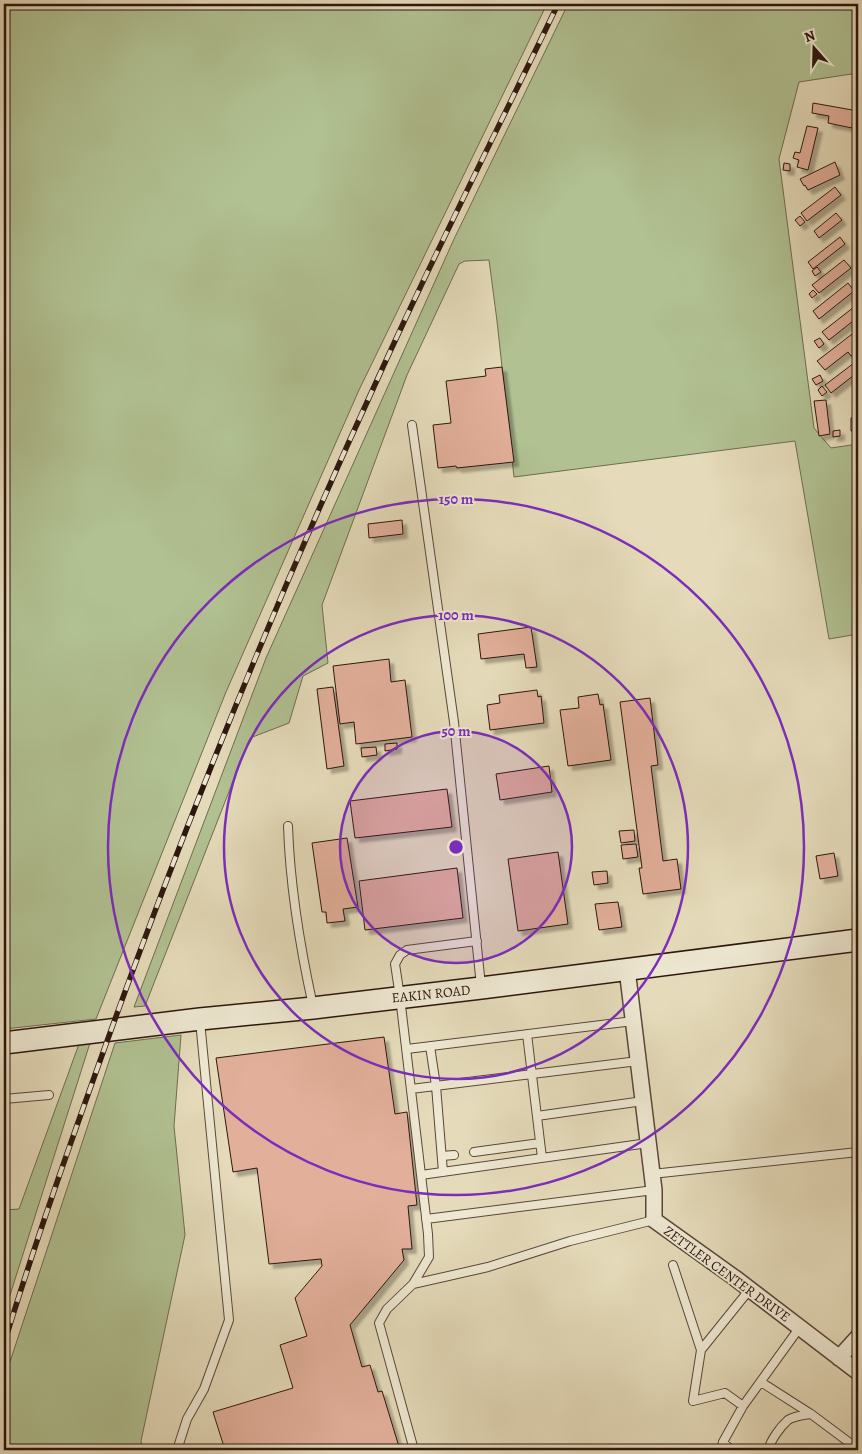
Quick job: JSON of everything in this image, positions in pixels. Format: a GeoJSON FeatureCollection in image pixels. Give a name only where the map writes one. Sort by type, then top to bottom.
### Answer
{"type":"FeatureCollection","features":[{"type":"Feature","properties":{"kind":"street","name":"EAKIN ROAD"},"geometry":{"type":"LineString","coordinates":[[4,1043],[200,1018],[313,1008],[481,988],[858,940]]}},
{"type":"Feature","properties":{"kind":"street","name":"ZETTLER CENTER DRIVE"},"geometry":{"type":"LineString","coordinates":[[627,969],[654,1190],[654,1220],[858,1372]]}},
{"type":"Feature","properties":{"kind":"street"},"geometry":{"type":"LineString","coordinates":[[839,1358],[858,1337]]}},
{"type":"Feature","properties":{"kind":"lane"},"geometry":{"type":"LineString","coordinates":[[412,424],[454,722],[481,988]]}},
{"type":"Feature","properties":{"kind":"lane"},"geometry":{"type":"LineString","coordinates":[[288,826],[289,867],[304,968],[313,1008]]}},
{"type":"Feature","properties":{"kind":"lane"},"geometry":{"type":"LineString","coordinates":[[414,1450],[379,1323],[387,1308],[413,1284],[428,1257],[426,1219],[395,964],[400,955],[408,950],[477,941]]}},
{"type":"Feature","properties":{"kind":"lane"},"geometry":{"type":"LineString","coordinates":[[181,1450],[179,1444],[186,1419],[204,1389],[229,1320],[200,1018]]}},
{"type":"Feature","properties":{"kind":"lane"},"geometry":{"type":"LineString","coordinates":[[406,1048],[633,1021]]}},
{"type":"Feature","properties":{"kind":"lane"},"geometry":{"type":"LineString","coordinates":[[527,1034],[542,1158]]}},
{"type":"Feature","properties":{"kind":"lane"},"geometry":{"type":"LineString","coordinates":[[430,1046],[436,1086],[443,1172]]}},
{"type":"Feature","properties":{"kind":"lane"},"geometry":{"type":"LineString","coordinates":[[411,1089],[638,1061]]}},
{"type":"Feature","properties":{"kind":"lane"},"geometry":{"type":"LineString","coordinates":[[4,1099],[49,1095]]}},
{"type":"Feature","properties":{"kind":"lane"},"geometry":{"type":"LineString","coordinates":[[536,1116],[643,1101]]}},
{"type":"Feature","properties":{"kind":"lane"},"geometry":{"type":"LineString","coordinates":[[474,1152],[540,1143]]}},
{"type":"Feature","properties":{"kind":"lane"},"geometry":{"type":"LineString","coordinates":[[421,1175],[648,1143]]}},
{"type":"Feature","properties":{"kind":"lane"},"geometry":{"type":"LineString","coordinates":[[652,1174],[858,1152]]}},
{"type":"Feature","properties":{"kind":"lane"},"geometry":{"type":"LineString","coordinates":[[442,1156],[454,1155]]}},
{"type":"Feature","properties":{"kind":"lane"},"geometry":{"type":"LineString","coordinates":[[426,1219],[654,1190]]}},
{"type":"Feature","properties":{"kind":"lane"},"geometry":{"type":"LineString","coordinates":[[413,1284],[488,1267],[570,1241],[654,1220]]}},
{"type":"Feature","properties":{"kind":"lane"},"geometry":{"type":"LineString","coordinates":[[673,1265],[701,1350],[693,1401],[726,1393],[743,1406]]}},
{"type":"Feature","properties":{"kind":"lane"},"geometry":{"type":"LineString","coordinates":[[701,1350],[750,1290]]}},
{"type":"Feature","properties":{"kind":"lane"},"geometry":{"type":"LineString","coordinates":[[731,1450],[722,1446],[743,1406],[800,1327]]}},
{"type":"Feature","properties":{"kind":"lane"},"geometry":{"type":"LineString","coordinates":[[761,1382],[811,1414],[858,1449]]}},
{"type":"Feature","properties":{"kind":"lane"},"geometry":{"type":"LineString","coordinates":[[768,1450],[770,1444],[788,1420],[801,1415],[811,1414]]}},
{"type":"Feature","properties":{"kind":"green space"},"geometry":{"type":"Polygon","coordinates":[[[4,4],[547,4],[359,390],[226,692],[96,1019],[4,1029],[4,4]]]}},
{"type":"Feature","properties":{"kind":"green space"},"geometry":{"type":"Polygon","coordinates":[[[568,4],[858,4],[858,73],[799,82],[779,159],[814,428],[831,448],[858,444],[858,634],[829,639],[795,441],[514,477],[489,260],[465,261],[459,264],[407,375],[322,605],[328,663],[303,676],[289,723],[250,738],[145,1006],[134,1007],[266,658],[454,239],[568,4]]]}},
{"type":"Feature","properties":{"kind":"green space"},"geometry":{"type":"Polygon","coordinates":[[[181,1035],[174,1126],[185,1235],[141,1441],[143,1450],[4,1450],[4,1380],[115,1043],[181,1035]]]}},
{"type":"Feature","properties":{"kind":"green space"},"geometry":{"type":"Polygon","coordinates":[[[90,1043],[4,1314],[4,1210],[19,1209],[79,1044],[90,1043]]]}},
{"type":"Feature","properties":{"kind":"building"},"geometry":{"type":"Polygon","coordinates":[[[813,103],[858,111],[857,121],[853,120],[852,128],[828,123],[829,116],[812,113],[813,103]]]}},
{"type":"Feature","properties":{"kind":"building"},"geometry":{"type":"Polygon","coordinates":[[[807,126],[818,128],[808,170],[797,167],[799,160],[793,158],[795,152],[800,153],[807,126]]]}},
{"type":"Feature","properties":{"kind":"building"},"geometry":{"type":"Polygon","coordinates":[[[835,162],[840,175],[808,190],[804,186],[800,179],[835,162]]]}},
{"type":"Feature","properties":{"kind":"building"},"geometry":{"type":"Polygon","coordinates":[[[784,163],[790,164],[790,171],[783,170],[784,163]]]}},
{"type":"Feature","properties":{"kind":"building"},"geometry":{"type":"Polygon","coordinates":[[[835,187],[841,195],[807,221],[801,213],[835,187]]]}},
{"type":"Feature","properties":{"kind":"building"},"geometry":{"type":"Polygon","coordinates":[[[836,213],[842,220],[819,238],[814,231],[836,213]]]}},
{"type":"Feature","properties":{"kind":"building"},"geometry":{"type":"Polygon","coordinates":[[[800,216],[805,222],[800,226],[795,220],[800,216]]]}},
{"type":"Feature","properties":{"kind":"building"},"geometry":{"type":"Polygon","coordinates":[[[840,237],[845,244],[813,269],[808,262],[840,237]]]}},
{"type":"Feature","properties":{"kind":"building"},"geometry":{"type":"Polygon","coordinates":[[[844,260],[851,268],[819,293],[812,285],[844,260]]]}},
{"type":"Feature","properties":{"kind":"building"},"geometry":{"type":"Polygon","coordinates":[[[817,267],[821,272],[815,276],[812,271],[817,267]]]}},
{"type":"Feature","properties":{"kind":"building"},"geometry":{"type":"Polygon","coordinates":[[[848,283],[854,291],[819,319],[813,311],[848,283]]]}},
{"type":"Feature","properties":{"kind":"building"},"geometry":{"type":"Polygon","coordinates":[[[813,290],[817,294],[812,298],[809,294],[813,290]]]}},
{"type":"Feature","properties":{"kind":"building"},"geometry":{"type":"Polygon","coordinates":[[[854,307],[858,317],[829,340],[822,332],[854,307]]]}},
{"type":"Feature","properties":{"kind":"building"},"geometry":{"type":"Polygon","coordinates":[[[856,331],[858,334],[858,350],[851,356],[848,352],[825,370],[817,361],[856,331]]]}},
{"type":"Feature","properties":{"kind":"building"},"geometry":{"type":"Polygon","coordinates":[[[820,338],[824,344],[819,348],[814,341],[820,338]]]}},
{"type":"Feature","properties":{"kind":"building"},"geometry":{"type":"Polygon","coordinates":[[[858,360],[858,372],[831,393],[825,385],[858,360]]]}},
{"type":"Feature","properties":{"kind":"building"},"geometry":{"type":"Polygon","coordinates":[[[502,367],[514,462],[438,468],[433,425],[451,423],[446,381],[486,376],[485,369],[502,367]]]}},
{"type":"Feature","properties":{"kind":"building"},"geometry":{"type":"Polygon","coordinates":[[[820,375],[823,381],[816,385],[812,379],[820,375]]]}},
{"type":"Feature","properties":{"kind":"building"},"geometry":{"type":"Polygon","coordinates":[[[822,386],[827,392],[822,396],[818,390],[822,386]]]}},
{"type":"Feature","properties":{"kind":"building"},"geometry":{"type":"Polygon","coordinates":[[[826,400],[830,434],[819,436],[814,401],[826,400]]]}},
{"type":"Feature","properties":{"kind":"building"},"geometry":{"type":"Polygon","coordinates":[[[858,417],[858,430],[851,431],[851,418],[858,417]]]}},
{"type":"Feature","properties":{"kind":"building"},"geometry":{"type":"Polygon","coordinates":[[[840,430],[840,436],[833,437],[833,431],[840,430]]]}},
{"type":"Feature","properties":{"kind":"building"},"geometry":{"type":"Polygon","coordinates":[[[402,520],[403,534],[369,538],[368,524],[402,520]]]}},
{"type":"Feature","properties":{"kind":"building"},"geometry":{"type":"Polygon","coordinates":[[[531,627],[537,667],[526,668],[524,654],[481,659],[478,634],[531,627]]]}},
{"type":"Feature","properties":{"kind":"building"},"geometry":{"type":"Polygon","coordinates":[[[389,659],[391,682],[405,680],[412,737],[356,744],[354,722],[340,724],[333,666],[389,659]]]}},
{"type":"Feature","properties":{"kind":"building"},"geometry":{"type":"Polygon","coordinates":[[[333,687],[344,766],[327,769],[317,689],[333,687]]]}},
{"type":"Feature","properties":{"kind":"building"},"geometry":{"type":"Polygon","coordinates":[[[537,690],[538,697],[541,696],[544,723],[490,730],[487,705],[500,703],[499,695],[537,690]]]}},
{"type":"Feature","properties":{"kind":"building"},"geometry":{"type":"Polygon","coordinates":[[[598,694],[600,705],[603,704],[611,760],[568,766],[560,710],[579,708],[578,697],[598,694]]]}},
{"type":"Feature","properties":{"kind":"building"},"geometry":{"type":"Polygon","coordinates":[[[650,698],[658,765],[651,766],[663,861],[677,859],[681,889],[643,894],[639,868],[642,868],[620,702],[650,698]]]}},
{"type":"Feature","properties":{"kind":"building"},"geometry":{"type":"Polygon","coordinates":[[[397,743],[397,749],[385,751],[385,744],[397,743]]]}},
{"type":"Feature","properties":{"kind":"building"},"geometry":{"type":"Polygon","coordinates":[[[376,747],[377,755],[362,757],[361,748],[376,747]]]}},
{"type":"Feature","properties":{"kind":"building"},"geometry":{"type":"Polygon","coordinates":[[[549,766],[552,792],[500,800],[496,774],[549,766]]]}},
{"type":"Feature","properties":{"kind":"building"},"geometry":{"type":"Polygon","coordinates":[[[447,789],[452,827],[355,838],[350,801],[447,789]]]}},
{"type":"Feature","properties":{"kind":"building"},"geometry":{"type":"Polygon","coordinates":[[[634,830],[635,841],[621,843],[619,831],[634,830]]]}},
{"type":"Feature","properties":{"kind":"building"},"geometry":{"type":"Polygon","coordinates":[[[347,838],[358,907],[343,909],[345,921],[327,923],[326,912],[322,912],[312,843],[347,838]]]}},
{"type":"Feature","properties":{"kind":"building"},"geometry":{"type":"Polygon","coordinates":[[[636,844],[638,857],[623,859],[621,845],[636,844]]]}},
{"type":"Feature","properties":{"kind":"building"},"geometry":{"type":"Polygon","coordinates":[[[558,852],[568,924],[518,931],[508,859],[558,852]]]}},
{"type":"Feature","properties":{"kind":"building"},"geometry":{"type":"Polygon","coordinates":[[[834,853],[838,876],[820,879],[816,856],[834,853]]]}},
{"type":"Feature","properties":{"kind":"building"},"geometry":{"type":"Polygon","coordinates":[[[457,868],[463,918],[365,930],[359,881],[457,868]]]}},
{"type":"Feature","properties":{"kind":"building"},"geometry":{"type":"Polygon","coordinates":[[[607,871],[608,883],[594,885],[592,872],[607,871]]]}},
{"type":"Feature","properties":{"kind":"building"},"geometry":{"type":"Polygon","coordinates":[[[618,902],[622,927],[599,930],[595,904],[618,902]]]}},
{"type":"Feature","properties":{"kind":"building"},"geometry":{"type":"Polygon","coordinates":[[[384,1037],[395,1114],[407,1112],[417,1205],[408,1206],[412,1249],[402,1249],[404,1260],[350,1325],[362,1367],[370,1365],[378,1392],[382,1391],[400,1450],[225,1450],[213,1412],[293,1388],[280,1345],[307,1336],[295,1298],[322,1266],[321,1259],[269,1264],[257,1168],[233,1172],[216,1058],[384,1037]]]}},
{"type":"Feature","properties":{"kind":"railway"},"geometry":{"type":"LineString","coordinates":[[4,1344],[42,1227],[140,950],[237,703],[341,459],[444,237],[558,4]]}}]}
